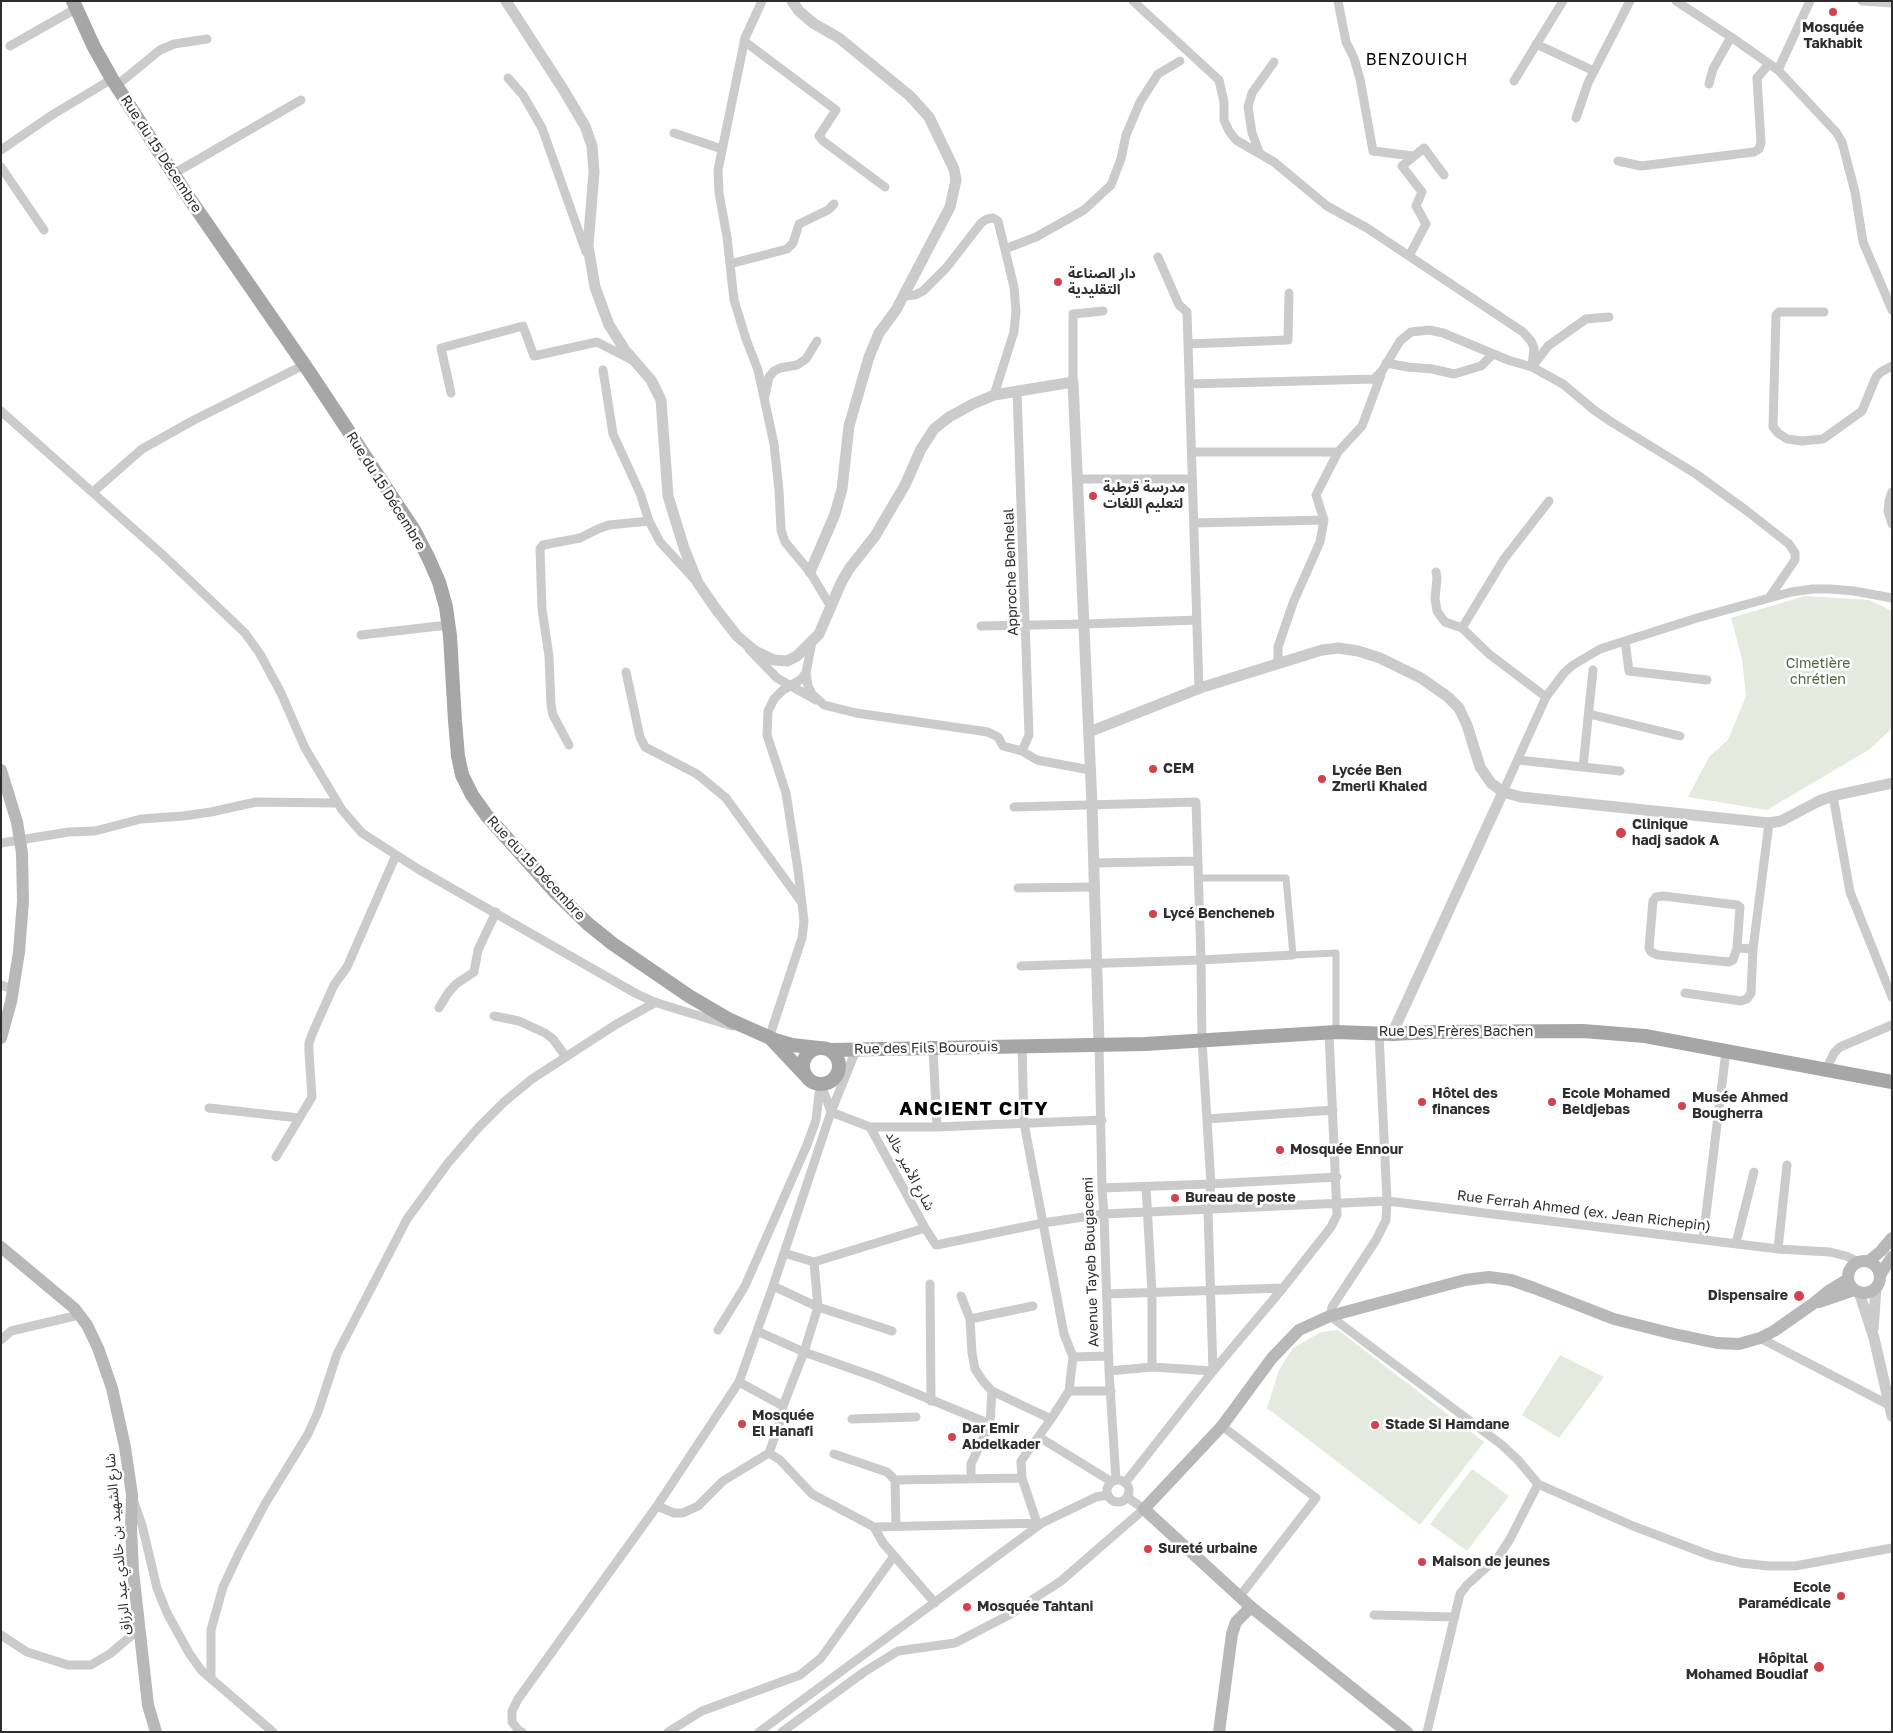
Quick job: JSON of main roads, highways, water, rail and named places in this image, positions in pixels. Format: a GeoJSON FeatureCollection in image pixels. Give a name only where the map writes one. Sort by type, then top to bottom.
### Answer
{"type":"FeatureCollection","features":[{"type":"Feature","properties":{"kind":"main road","name":"Rue du 15 Décembre"},"geometry":{"type":"LineString","coordinates":[[75,5],[94,48],[114,83],[173,174],[414,530],[439,582],[448,625],[458,756],[462,775],[472,795],[487,816],[556,893],[612,944],[688,996],[730,1020],[769,1038],[792,1045],[824,1049]]}},
{"type":"Feature","properties":{"kind":"main road"},"geometry":{"type":"LineString","coordinates":[[1,770],[17,822],[22,853],[23,901],[19,952],[7,987],[1,1038]]}},
{"type":"Feature","properties":{"kind":"main road","name":"Rue Des Frères Bachen"},"geometry":{"type":"LineString","coordinates":[[1022,1046],[1202,1041],[1332,1032],[1386,1034],[1583,1031],[1618,1033],[1890,1082]]}},
{"type":"Feature","properties":{"kind":"main road"},"geometry":{"type":"LineString","coordinates":[[769,1038],[805,1075],[812,1081],[821,1084],[832,1080],[838,1070],[837,1059],[824,1049],[813,1050],[803,1063],[805,1075]]}},
{"type":"Feature","properties":{"kind":"main road","name":"Rue des Fils Bourouis"},"geometry":{"type":"LineString","coordinates":[[824,1049],[933,1049],[1022,1046]]}},
{"type":"Feature","properties":{"kind":"main road"},"geometry":{"type":"LineString","coordinates":[[1854,1287],[1852,1266],[1864,1262],[1881,1251],[1892,1238]]}},
{"type":"Feature","properties":{"kind":"main road","name":"شارع الشهيد بن خالدي عبد الرزاق"},"geometry":{"type":"LineString","coordinates":[[1,1247],[55,1291],[87,1325],[98,1348],[112,1388],[125,1448],[132,1495],[133,1562],[139,1629],[148,1705],[156,1732]]}},
{"type":"Feature","properties":{"kind":"main road"},"geometry":{"type":"LineString","coordinates":[[1407,1732],[1251,1607],[1144,1509],[1222,1426],[1272,1358],[1299,1330],[1330,1316],[1465,1280],[1489,1277],[1510,1280],[1614,1319],[1674,1334],[1728,1344],[1750,1342],[1774,1331],[1814,1303],[1854,1287],[1868,1293],[1876,1288],[1880,1275],[1892,1257]]}},
{"type":"Feature","properties":{"kind":"main road"},"geometry":{"type":"LineString","coordinates":[[1864,1262],[1876,1267],[1880,1275]]}},
{"type":"Feature","properties":{"kind":"main road"},"geometry":{"type":"LineString","coordinates":[[1219,1732],[1232,1634],[1236,1622],[1251,1607]]}},
{"type":"Feature","properties":{"kind":"place","name":"Mosquée Takhabit"},"geometry":{"type":"Point","coordinates":[1833,12]}},
{"type":"Feature","properties":{"kind":"place","name":"دار الصناعة التقليدية"},"geometry":{"type":"Point","coordinates":[1058,282]}},
{"type":"Feature","properties":{"kind":"place","name":"مدرسة قرطبة لتعليم اللغات"},"geometry":{"type":"Point","coordinates":[1093,496]}},
{"type":"Feature","properties":{"kind":"place","name":"CEM"},"geometry":{"type":"Point","coordinates":[1153,769]}},
{"type":"Feature","properties":{"kind":"place","name":"Lycée Ben Zmerli Khaled"},"geometry":{"type":"Point","coordinates":[1322,779]}},
{"type":"Feature","properties":{"kind":"place","name":"Clinique hadj sadok A"},"geometry":{"type":"Point","coordinates":[1621,833]}},
{"type":"Feature","properties":{"kind":"place","name":"Lycé Bencheneb"},"geometry":{"type":"Point","coordinates":[1153,914]}},
{"type":"Feature","properties":{"kind":"place","name":"Hôtel des finances"},"geometry":{"type":"Point","coordinates":[1422,1102]}},
{"type":"Feature","properties":{"kind":"place","name":"Ecole Mohamed Beldjebas"},"geometry":{"type":"Point","coordinates":[1552,1102]}},
{"type":"Feature","properties":{"kind":"place","name":"Musée Ahmed Bougherra"},"geometry":{"type":"Point","coordinates":[1682,1106]}},
{"type":"Feature","properties":{"kind":"place","name":"Mosquée Ennour"},"geometry":{"type":"Point","coordinates":[1280,1150]}},
{"type":"Feature","properties":{"kind":"place","name":"Bureau de poste"},"geometry":{"type":"Point","coordinates":[1175,1198]}},
{"type":"Feature","properties":{"kind":"place","name":"Dispensaire"},"geometry":{"type":"Point","coordinates":[1799,1296]}},
{"type":"Feature","properties":{"kind":"place","name":"Mosquée El Hanafi"},"geometry":{"type":"Point","coordinates":[742,1424]}},
{"type":"Feature","properties":{"kind":"place","name":"Stade Si Hamdane"},"geometry":{"type":"Point","coordinates":[1375,1425]}},
{"type":"Feature","properties":{"kind":"place","name":"Dar Emir Abdelkader"},"geometry":{"type":"Point","coordinates":[952,1437]}},
{"type":"Feature","properties":{"kind":"place","name":"Sureté urbaine"},"geometry":{"type":"Point","coordinates":[1148,1549]}},
{"type":"Feature","properties":{"kind":"place","name":"Maison de jeunes"},"geometry":{"type":"Point","coordinates":[1422,1562]}},
{"type":"Feature","properties":{"kind":"place","name":"Ecole Paramédicale"},"geometry":{"type":"Point","coordinates":[1841,1596]}},
{"type":"Feature","properties":{"kind":"place","name":"Mosquée Tahtani"},"geometry":{"type":"Point","coordinates":[967,1607]}},
{"type":"Feature","properties":{"kind":"place","name":"Hôpital Mohamed Boudiaf"},"geometry":{"type":"Point","coordinates":[1819,1667]}},
{"type":"Feature","properties":{"kind":"district","name":"BENZOUICH"},"geometry":{"type":"Point","coordinates":[1417,60]}},
{"type":"Feature","properties":{"kind":"district","name":"ANCIENT CITY"},"geometry":{"type":"Point","coordinates":[974,1109]}},
{"type":"Feature","properties":{"kind":"park label","name":"Cimetière chrétien"},"geometry":{"type":"Point","coordinates":[1818,672]}}]}
